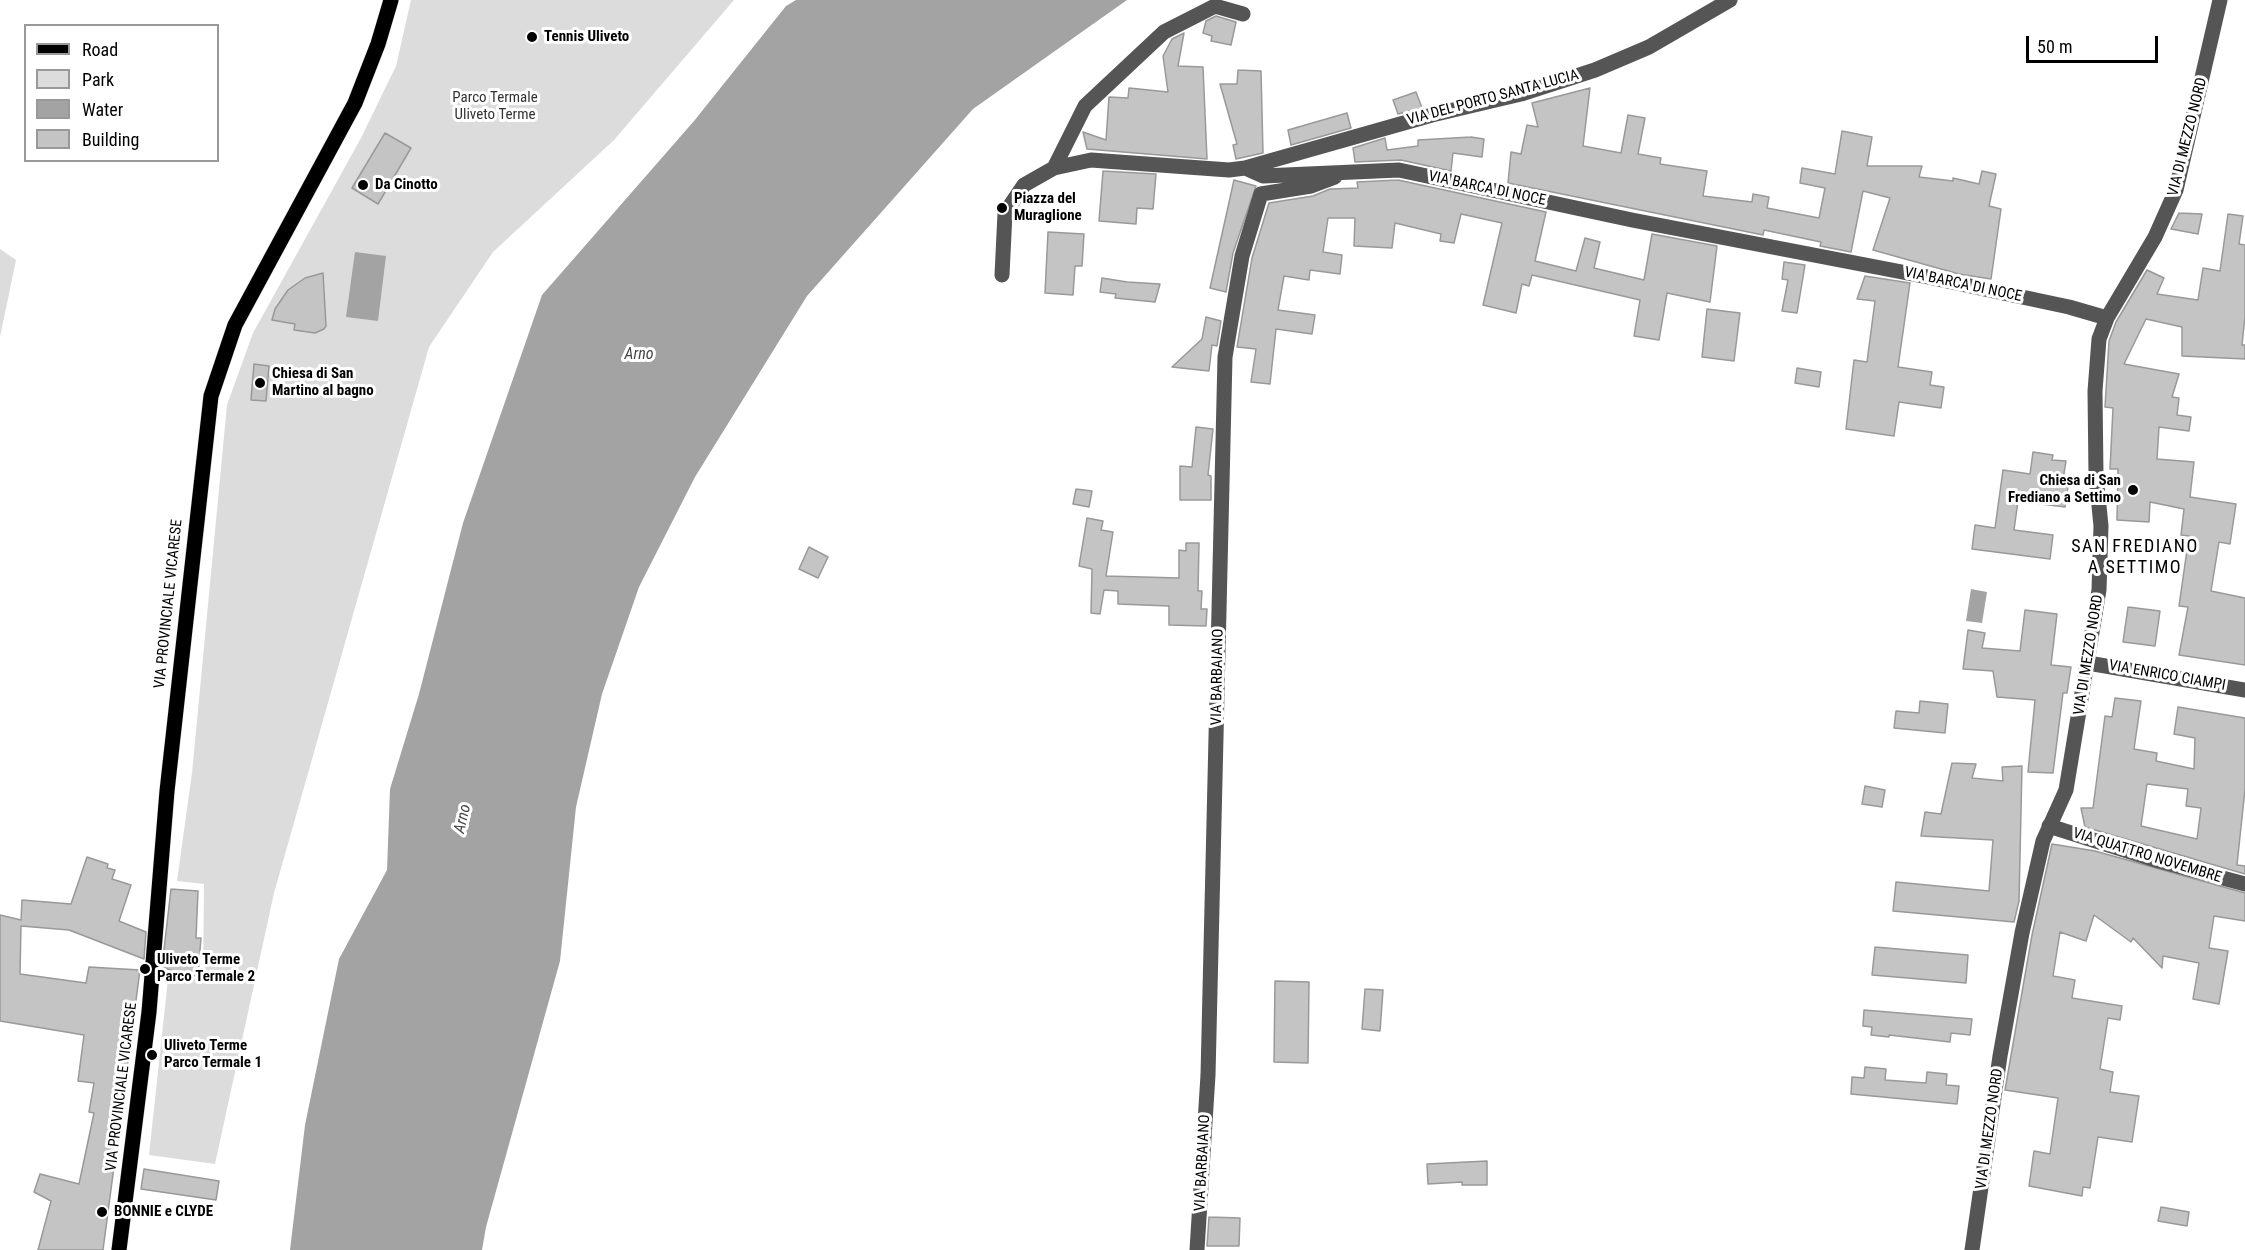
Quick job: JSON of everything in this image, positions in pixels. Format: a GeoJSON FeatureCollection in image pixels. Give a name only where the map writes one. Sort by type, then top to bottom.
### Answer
{"type":"FeatureCollection","features":[{"type":"Feature","properties":{"kind":"main road","name":"VIA PROVINCIALE VICARESE"},"geometry":{"type":"LineString","coordinates":[[119,1250],[149,1012],[167,790],[211,396],[235,325],[355,103],[378,44],[391,0]]}},
{"type":"Feature","properties":{"kind":"street","name":"VIA DEL PORTO SANTA LUCIA"},"geometry":{"type":"LineString","coordinates":[[1245,168],[1432,115],[1521,94],[1595,70],[1649,47],[1730,0]]}},
{"type":"Feature","properties":{"kind":"street","name":"VIA DI MEZZO NORD"},"geometry":{"type":"LineString","coordinates":[[1972,1250],[2022,933],[2043,841],[2066,790],[2100,590],[2096,354],[2107,318],[2155,237],[2176,190],[2220,0]]}},
{"type":"Feature","properties":{"kind":"street"},"geometry":{"type":"LineString","coordinates":[[1002,275],[1005,213],[1024,186],[1054,168],[1085,106],[1164,32],[1179,23],[1215,6],[1243,14]]}},
{"type":"Feature","properties":{"kind":"street","name":"VIA BARCA DI NOCE"},"geometry":{"type":"LineString","coordinates":[[1054,168],[1091,160],[1229,170],[1245,168],[1263,176],[1399,170],[1632,220],[1972,286],[2069,307],[2107,318]]}},
{"type":"Feature","properties":{"kind":"street","name":"VIA BARBAIANO"},"geometry":{"type":"LineString","coordinates":[[1197,1250],[1208,1076],[1225,357],[1242,256],[1261,194],[1311,186],[1342,172]]}},
{"type":"Feature","properties":{"kind":"street","name":"VIA ENRICO CIAMPI"},"geometry":{"type":"LineString","coordinates":[[2088,663],[2245,690]]}},
{"type":"Feature","properties":{"kind":"street","name":"VIA QUATTRO NOVEMBRE"},"geometry":{"type":"LineString","coordinates":[[2049,826],[2159,861],[2245,884]]}},
{"type":"Feature","properties":{"kind":"green space","name":"Parco Termale Uliveto Terme"},"geometry":{"type":"Polygon","coordinates":[[[411,0],[734,0],[614,140],[493,252],[429,347],[274,893],[215,1164],[149,1155],[168,979],[203,978],[204,884],[177,881],[192,773],[227,405],[253,333],[361,138],[396,66],[411,0]]]}},
{"type":"Feature","properties":{"kind":"green space"},"geometry":{"type":"Polygon","coordinates":[[[0,249],[16,260],[0,337],[0,249]]]}},
{"type":"Feature","properties":{"kind":"water","name":"Arno"},"geometry":{"type":"Polygon","coordinates":[[[796,0],[1127,0],[973,109],[807,296],[695,477],[639,587],[602,694],[576,807],[560,961],[486,1227],[482,1250],[290,1250],[305,1125],[339,959],[387,870],[390,789],[419,694],[463,523],[542,295],[694,121],[786,6],[796,0]]]}},
{"type":"Feature","properties":{"kind":"water"},"geometry":{"type":"Polygon","coordinates":[[[355,252],[386,256],[378,321],[346,317],[355,252]]]}},
{"type":"Feature","properties":{"kind":"water"},"geometry":{"type":"Polygon","coordinates":[[[1971,589],[1987,592],[1982,623],[1966,621],[1971,589]]]}},
{"type":"Feature","properties":{"kind":"building"},"geometry":{"type":"Polygon","coordinates":[[[1216,16],[1236,22],[1231,45],[1211,41],[1212,36],[1203,33],[1206,21],[1216,16]]]}},
{"type":"Feature","properties":{"kind":"building"},"geometry":{"type":"Polygon","coordinates":[[[1184,33],[1178,66],[1203,67],[1207,159],[1087,149],[1083,132],[1106,140],[1109,97],[1128,98],[1129,88],[1168,92],[1163,56],[1172,39],[1184,33]]]}},
{"type":"Feature","properties":{"kind":"building"},"geometry":{"type":"Polygon","coordinates":[[[1238,70],[1261,71],[1263,153],[1236,159],[1233,145],[1237,144],[1220,84],[1237,84],[1238,70]]]}},
{"type":"Feature","properties":{"kind":"building"},"geometry":{"type":"Polygon","coordinates":[[[1590,88],[1583,146],[1621,153],[1628,115],[1645,118],[1638,154],[1661,158],[1660,164],[1707,171],[1703,196],[1752,202],[1753,194],[1769,197],[1767,208],[1819,218],[1825,188],[1800,183],[1802,168],[1835,174],[1842,131],[1872,137],[1867,166],[1922,166],[1919,177],[1953,181],[1953,178],[1979,184],[1982,171],[1996,174],[1989,206],[2001,209],[1991,279],[1959,274],[1873,250],[1890,198],[1863,191],[1851,252],[1820,246],[1821,242],[1764,230],[1763,235],[1508,183],[1511,152],[1521,154],[1527,125],[1538,127],[1532,103],[1590,88]]]}},
{"type":"Feature","properties":{"kind":"building"},"geometry":{"type":"Polygon","coordinates":[[[1416,92],[1422,108],[1398,114],[1393,100],[1416,92]]]}},
{"type":"Feature","properties":{"kind":"building"},"geometry":{"type":"Polygon","coordinates":[[[1347,113],[1351,128],[1291,145],[1288,130],[1347,113]]]}},
{"type":"Feature","properties":{"kind":"building"},"geometry":{"type":"Polygon","coordinates":[[[385,133],[411,148],[378,204],[352,188],[385,133]]]}},
{"type":"Feature","properties":{"kind":"building"},"geometry":{"type":"Polygon","coordinates":[[[1471,137],[1484,139],[1482,157],[1453,153],[1451,171],[1401,160],[1355,162],[1353,148],[1385,138],[1387,150],[1418,146],[1418,140],[1471,137]]]}},
{"type":"Feature","properties":{"kind":"building"},"geometry":{"type":"Polygon","coordinates":[[[1103,171],[1156,174],[1153,209],[1137,208],[1136,224],[1099,221],[1103,171]]]}},
{"type":"Feature","properties":{"kind":"building"},"geometry":{"type":"Polygon","coordinates":[[[1234,180],[1256,186],[1233,253],[1226,292],[1210,288],[1234,180]]]}},
{"type":"Feature","properties":{"kind":"building"},"geometry":{"type":"Polygon","coordinates":[[[1398,180],[1546,212],[1535,261],[1576,271],[1585,238],[1600,242],[1594,268],[1644,280],[1652,234],[1717,246],[1710,302],[1667,293],[1659,340],[1634,336],[1640,300],[1532,275],[1529,286],[1522,284],[1516,313],[1483,305],[1502,223],[1461,214],[1454,243],[1440,241],[1441,234],[1395,223],[1392,248],[1354,246],[1355,218],[1328,218],[1323,252],[1342,255],[1340,274],[1310,270],[1309,280],[1284,276],[1278,310],[1315,315],[1312,334],[1276,329],[1270,384],[1251,382],[1256,349],[1237,347],[1252,258],[1269,203],[1313,196],[1330,189],[1358,188],[1357,182],[1398,180]]]}},
{"type":"Feature","properties":{"kind":"building"},"geometry":{"type":"Polygon","coordinates":[[[2179,213],[2202,214],[2198,234],[2171,229],[2179,213]]]}},
{"type":"Feature","properties":{"kind":"building"},"geometry":{"type":"Polygon","coordinates":[[[2228,214],[2243,216],[2239,244],[2245,245],[2245,316],[2242,345],[2245,345],[2245,359],[2182,356],[2182,327],[2146,319],[2124,364],[2179,374],[2172,397],[2179,398],[2177,415],[2191,417],[2189,431],[2159,427],[2157,459],[2194,462],[2190,497],[2236,504],[2230,544],[2219,542],[2211,591],[2245,598],[2245,665],[2179,655],[2188,607],[2179,606],[2189,536],[2181,535],[2184,509],[2150,502],[2149,522],[2117,520],[2118,469],[2110,469],[2113,408],[2105,407],[2109,341],[2116,322],[2147,270],[2164,278],[2157,294],[2198,300],[2203,268],[2220,271],[2228,214]]]}},
{"type":"Feature","properties":{"kind":"building"},"geometry":{"type":"Polygon","coordinates":[[[1048,232],[1084,234],[1082,266],[1075,266],[1073,295],[1045,293],[1048,232]]]}},
{"type":"Feature","properties":{"kind":"building"},"geometry":{"type":"Polygon","coordinates":[[[1784,262],[1805,265],[1797,313],[1782,311],[1788,280],[1782,279],[1784,262]]]}},
{"type":"Feature","properties":{"kind":"building"},"geometry":{"type":"Polygon","coordinates":[[[323,273],[326,326],[324,329],[315,333],[294,330],[295,324],[272,320],[275,309],[288,290],[305,278],[323,273]]]}},
{"type":"Feature","properties":{"kind":"building"},"geometry":{"type":"Polygon","coordinates":[[[1865,276],[1910,283],[1898,367],[1932,372],[1930,385],[1944,387],[1941,408],[1899,402],[1894,436],[1846,429],[1854,360],[1867,362],[1875,301],[1857,299],[1865,276]]]}},
{"type":"Feature","properties":{"kind":"building"},"geometry":{"type":"Polygon","coordinates":[[[1102,278],[1160,284],[1155,302],[1115,298],[1116,294],[1100,292],[1102,278]]]}},
{"type":"Feature","properties":{"kind":"building"},"geometry":{"type":"Polygon","coordinates":[[[1707,309],[1740,313],[1734,361],[1702,357],[1707,309]]]}},
{"type":"Feature","properties":{"kind":"building"},"geometry":{"type":"Polygon","coordinates":[[[1206,317],[1221,321],[1217,346],[1212,345],[1209,371],[1172,367],[1202,339],[1206,317]]]}},
{"type":"Feature","properties":{"kind":"building","name":"Chiesa di San Martino al bagno"},"geometry":{"type":"Polygon","coordinates":[[[254,364],[269,366],[266,401],[251,400],[254,364]]]}},
{"type":"Feature","properties":{"kind":"building"},"geometry":{"type":"Polygon","coordinates":[[[1797,368],[1821,372],[1819,387],[1795,383],[1797,368]]]}},
{"type":"Feature","properties":{"kind":"building"},"geometry":{"type":"Polygon","coordinates":[[[1196,427],[1213,429],[1208,475],[1211,476],[1211,500],[1180,500],[1180,466],[1192,467],[1196,427]]]}},
{"type":"Feature","properties":{"kind":"building"},"geometry":{"type":"Polygon","coordinates":[[[2033,452],[2053,455],[2052,460],[2066,461],[2062,486],[2068,487],[2065,507],[2018,501],[2014,530],[2053,535],[2050,559],[1972,549],[1975,525],[1995,528],[2003,470],[2030,474],[2033,452]]]}},
{"type":"Feature","properties":{"kind":"building"},"geometry":{"type":"Polygon","coordinates":[[[1076,489],[1092,491],[1089,507],[1073,504],[1076,489]]]}},
{"type":"Feature","properties":{"kind":"building"},"geometry":{"type":"Polygon","coordinates":[[[1087,518],[1103,521],[1101,530],[1113,532],[1106,576],[1179,578],[1179,550],[1186,551],[1186,543],[1199,543],[1198,591],[1202,591],[1201,609],[1207,609],[1206,626],[1169,625],[1169,606],[1118,604],[1118,591],[1104,590],[1100,614],[1091,613],[1092,569],[1079,566],[1087,518]]]}},
{"type":"Feature","properties":{"kind":"building"},"geometry":{"type":"Polygon","coordinates":[[[809,547],[828,557],[818,578],[799,569],[809,547]]]}},
{"type":"Feature","properties":{"kind":"building"},"geometry":{"type":"Polygon","coordinates":[[[2128,607],[2160,611],[2155,646],[2123,642],[2128,607]]]}},
{"type":"Feature","properties":{"kind":"building"},"geometry":{"type":"Polygon","coordinates":[[[2025,610],[2057,614],[2051,665],[2071,667],[2067,693],[2063,693],[2053,773],[2028,772],[2035,700],[1997,697],[1993,671],[1963,669],[1968,630],[1985,633],[1982,648],[2020,651],[2025,610]]]}},
{"type":"Feature","properties":{"kind":"building"},"geometry":{"type":"Polygon","coordinates":[[[2115,698],[2141,701],[2134,749],[2157,753],[2156,761],[2194,769],[2195,738],[2174,734],[2178,707],[2245,718],[2245,789],[2237,865],[2245,866],[2245,874],[2085,827],[2081,808],[2093,808],[2105,716],[2112,717],[2115,698]],[[2147,784],[2141,826],[2197,839],[2201,808],[2186,806],[2188,789],[2147,784]]]}},
{"type":"Feature","properties":{"kind":"building"},"geometry":{"type":"Polygon","coordinates":[[[1920,701],[1948,704],[1945,733],[1894,728],[1896,711],[1919,713],[1920,701]]]}},
{"type":"Feature","properties":{"kind":"building"},"geometry":{"type":"Polygon","coordinates":[[[1952,763],[1976,764],[1972,778],[2003,781],[2002,767],[2022,766],[2019,901],[2014,922],[1893,911],[1896,882],[1989,891],[1993,840],[1921,836],[1925,812],[1941,814],[1952,763]]]}},
{"type":"Feature","properties":{"kind":"building"},"geometry":{"type":"Polygon","coordinates":[[[1865,786],[1885,790],[1882,807],[1862,804],[1865,786]]]}},
{"type":"Feature","properties":{"kind":"building"},"geometry":{"type":"Polygon","coordinates":[[[2052,844],[2095,851],[2245,893],[2245,921],[2214,916],[2209,948],[2228,951],[2219,1004],[2193,999],[2199,963],[2163,956],[2162,968],[2133,938],[2131,942],[2094,915],[2086,941],[2060,932],[2053,976],[2075,980],[2072,998],[2122,1006],[2120,1020],[2108,1018],[2100,1069],[2113,1072],[2110,1092],[2139,1096],[2132,1142],[2098,1137],[2090,1188],[2083,1187],[2082,1196],[2029,1186],[2034,1151],[2050,1154],[2058,1098],[2005,1090],[2032,935],[2052,844]]]}},
{"type":"Feature","properties":{"kind":"building"},"geometry":{"type":"Polygon","coordinates":[[[87,857],[108,864],[107,868],[115,870],[112,879],[131,885],[119,921],[146,932],[144,959],[69,930],[21,926],[20,974],[86,983],[89,967],[140,970],[103,1250],[38,1250],[51,1201],[34,1192],[40,1174],[79,1184],[94,1113],[89,1112],[94,1083],[78,1081],[84,1035],[0,1021],[0,915],[21,920],[22,900],[71,904],[87,857]]]}},
{"type":"Feature","properties":{"kind":"building"},"geometry":{"type":"Polygon","coordinates":[[[171,889],[198,891],[196,938],[201,938],[198,976],[184,975],[162,967],[171,889]]]}},
{"type":"Feature","properties":{"kind":"building"},"geometry":{"type":"Polygon","coordinates":[[[1875,947],[1968,955],[1966,983],[1872,975],[1875,947]]]}},
{"type":"Feature","properties":{"kind":"building"},"geometry":{"type":"Polygon","coordinates":[[[1275,981],[1309,982],[1308,1063],[1274,1062],[1275,981]]]}},
{"type":"Feature","properties":{"kind":"building"},"geometry":{"type":"Polygon","coordinates":[[[1365,989],[1383,990],[1380,1031],[1362,1029],[1365,989]]]}},
{"type":"Feature","properties":{"kind":"building"},"geometry":{"type":"Polygon","coordinates":[[[1864,1010],[1972,1019],[1970,1035],[1951,1033],[1950,1042],[1871,1035],[1872,1027],[1863,1026],[1864,1010]]]}},
{"type":"Feature","properties":{"kind":"building"},"geometry":{"type":"Polygon","coordinates":[[[1865,1067],[1886,1069],[1885,1080],[1926,1083],[1927,1072],[1947,1074],[1946,1085],[1959,1086],[1957,1104],[1851,1094],[1852,1077],[1864,1078],[1865,1067]]]}},
{"type":"Feature","properties":{"kind":"building"},"geometry":{"type":"Polygon","coordinates":[[[1487,1161],[1487,1185],[1462,1185],[1462,1182],[1428,1184],[1427,1164],[1487,1161]]]}},
{"type":"Feature","properties":{"kind":"building"},"geometry":{"type":"Polygon","coordinates":[[[144,1169],[219,1181],[216,1200],[141,1189],[144,1169]]]}},
{"type":"Feature","properties":{"kind":"building"},"geometry":{"type":"Polygon","coordinates":[[[2161,1207],[2189,1212],[2187,1226],[2158,1221],[2161,1207]]]}},
{"type":"Feature","properties":{"kind":"building"},"geometry":{"type":"Polygon","coordinates":[[[1209,1217],[1240,1218],[1239,1246],[1207,1246],[1209,1217]]]}},
{"type":"Feature","properties":{"kind":"place","name":"Tennis Uliveto"},"geometry":{"type":"Point","coordinates":[532,37]}},
{"type":"Feature","properties":{"kind":"place","name":"Da Cinotto"},"geometry":{"type":"Point","coordinates":[363,185]}},
{"type":"Feature","properties":{"kind":"place","name":"Piazza del Muraglione"},"geometry":{"type":"Point","coordinates":[1002,208]}},
{"type":"Feature","properties":{"kind":"place","name":"Chiesa di San Martino al bagno"},"geometry":{"type":"Point","coordinates":[260,383]}},
{"type":"Feature","properties":{"kind":"place","name":"Chiesa di San Frediano a Settimo"},"geometry":{"type":"Point","coordinates":[2133,490]}},
{"type":"Feature","properties":{"kind":"place","name":"Uliveto Terme Parco Termale 2"},"geometry":{"type":"Point","coordinates":[145,969]}},
{"type":"Feature","properties":{"kind":"place","name":"Uliveto Terme Parco Termale 1"},"geometry":{"type":"Point","coordinates":[152,1055]}},
{"type":"Feature","properties":{"kind":"place","name":"BONNIE e CLYDE"},"geometry":{"type":"Point","coordinates":[102,1212]}},
{"type":"Feature","properties":{"kind":"district","name":"SAN FREDIANO A SETTIMO"},"geometry":{"type":"Point","coordinates":[2135,557]}}]}
